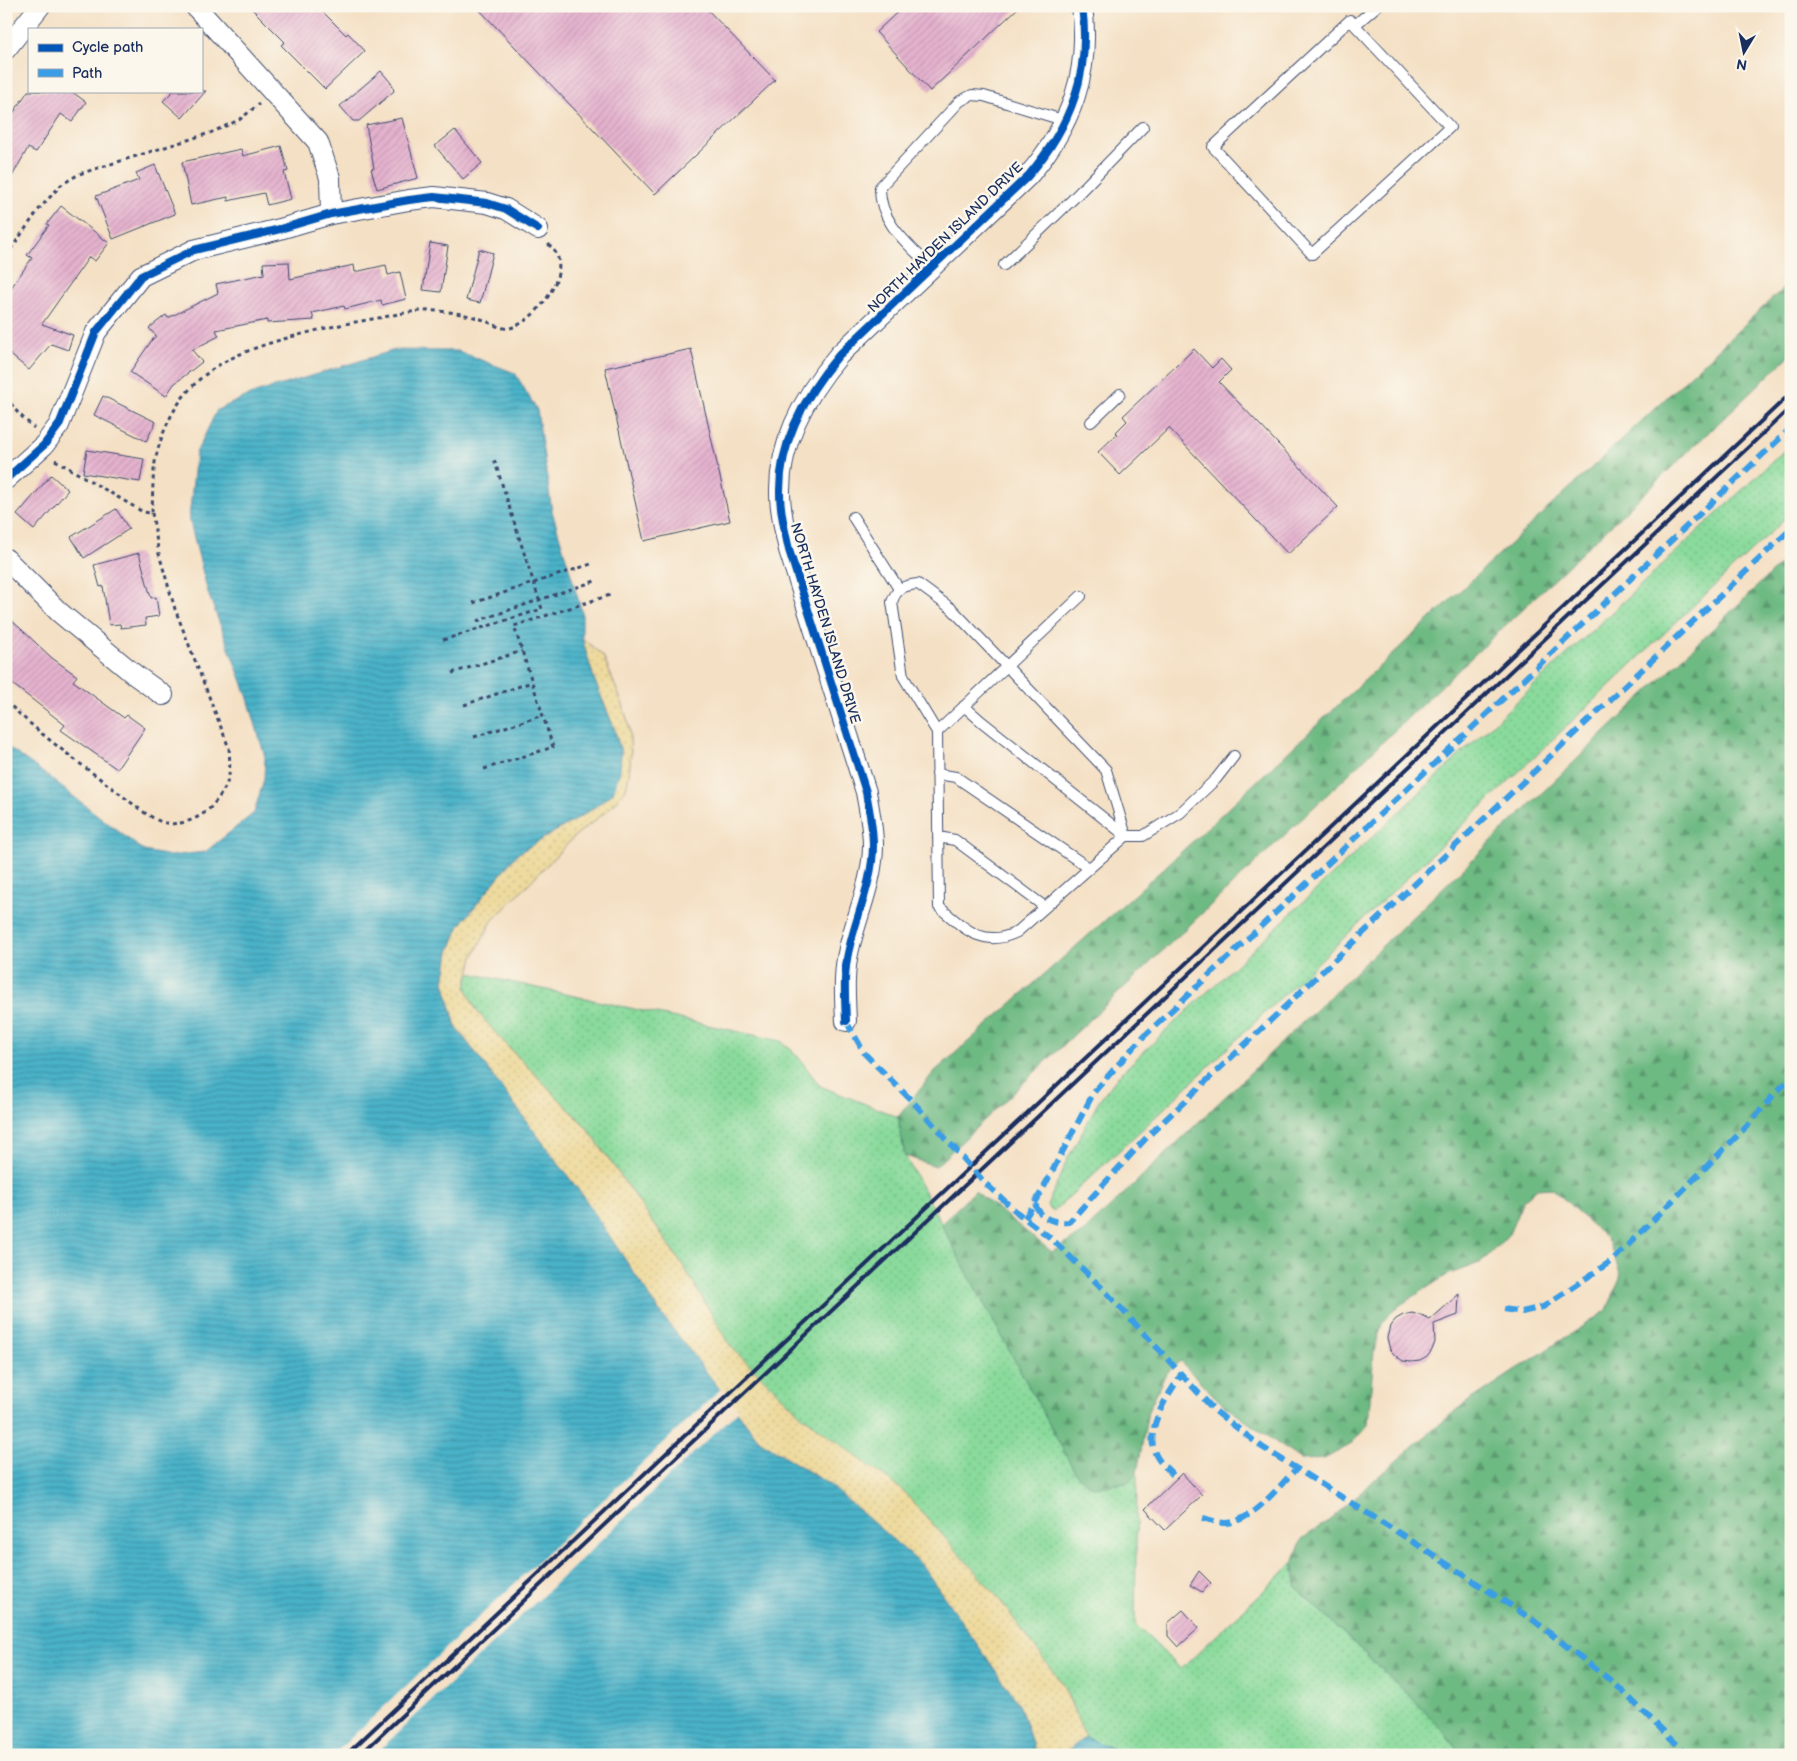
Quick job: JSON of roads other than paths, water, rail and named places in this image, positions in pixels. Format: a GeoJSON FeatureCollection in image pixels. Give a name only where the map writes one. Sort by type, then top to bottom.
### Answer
{"type":"FeatureCollection","features":[{"type":"Feature","properties":{"kind":"street"},"geometry":{"type":"LineString","coordinates":[[6,49],[40,6]]}},
{"type":"Feature","properties":{"kind":"street"},"geometry":{"type":"LineString","coordinates":[[195,6],[318,142],[330,178],[331,214]]}},
{"type":"Feature","properties":{"kind":"street","name":"NORTH HAYDEN ISLAND DRIVE"},"geometry":{"type":"LineString","coordinates":[[846,1021],[844,980],[848,950],[871,868],[873,844],[871,816],[866,792],[788,550],[782,519],[780,492],[784,460],[794,426],[805,402],[819,379],[839,354],[1028,176],[1044,157],[1066,121],[1079,86],[1084,37],[1082,6]]}},
{"type":"Feature","properties":{"kind":"street"},"geometry":{"type":"LineString","coordinates":[[6,479],[44,445],[59,425],[96,332],[141,276],[194,250],[280,229],[331,214],[434,197],[487,202],[506,210],[538,229]]}},
{"type":"Feature","properties":{"kind":"street"},"geometry":{"type":"LineString","coordinates":[[6,558],[59,612],[135,675],[163,695]]}},
{"type":"Feature","properties":{"kind":"lane"},"geometry":{"type":"LineString","coordinates":[[1355,25],[1377,6]]}},
{"type":"Feature","properties":{"kind":"lane"},"geometry":{"type":"LineString","coordinates":[[1350,20],[1355,25],[1450,127],[1312,254],[1213,147],[1350,20]]}},
{"type":"Feature","properties":{"kind":"lane"},"geometry":{"type":"LineString","coordinates":[[931,267],[893,228],[884,212],[880,199],[880,187],[960,101],[972,95],[984,96],[1066,121]]}},
{"type":"Feature","properties":{"kind":"lane"},"geometry":{"type":"LineString","coordinates":[[1004,266],[1143,127]]}},
{"type":"Feature","properties":{"kind":"lane"},"geometry":{"type":"LineString","coordinates":[[1091,422],[1120,394]]}},
{"type":"Feature","properties":{"kind":"lane"},"geometry":{"type":"LineString","coordinates":[[853,517],[900,589]]}},
{"type":"Feature","properties":{"kind":"lane"},"geometry":{"type":"LineString","coordinates":[[918,584],[952,609],[1106,770],[1126,836],[1017,932],[1004,939],[989,938],[969,932],[939,907],[937,732],[903,676],[892,602],[895,594],[900,589],[918,584]]}},
{"type":"Feature","properties":{"kind":"lane"},"geometry":{"type":"LineString","coordinates":[[937,732],[1080,596]]}},
{"type":"Feature","properties":{"kind":"lane"},"geometry":{"type":"LineString","coordinates":[[964,706],[1126,836],[1143,836],[1180,814],[1216,779],[1234,756]]}},
{"type":"Feature","properties":{"kind":"lane"},"geometry":{"type":"LineString","coordinates":[[937,774],[956,777],[1089,868]]}},
{"type":"Feature","properties":{"kind":"lane"},"geometry":{"type":"LineString","coordinates":[[938,837],[955,840],[1046,907]]}},
{"type":"Feature","properties":{"kind":"water"},"geometry":{"type":"Polygon","coordinates":[[[395,350],[458,351],[515,373],[537,410],[552,511],[582,612],[582,638],[594,679],[614,728],[621,752],[620,771],[613,793],[588,812],[517,854],[460,925],[449,952],[444,982],[456,1027],[585,1199],[659,1311],[759,1440],[830,1485],[921,1564],[1019,1704],[1036,1755],[6,1755],[6,746],[144,851],[170,856],[205,852],[254,813],[264,779],[265,757],[247,695],[208,593],[189,518],[196,453],[217,410],[252,394],[395,350]]]}},
{"type":"Feature","properties":{"kind":"water"},"geometry":{"type":"Polygon","coordinates":[[[1085,1737],[1128,1755],[1063,1755],[1085,1737]]]}},
{"type":"Feature","properties":{"kind":"railway"},"geometry":{"type":"LineString","coordinates":[[346,1755],[1791,393]]}},
{"type":"Feature","properties":{"kind":"railway"},"geometry":{"type":"LineString","coordinates":[[360,1755],[1791,407]]}}]}
